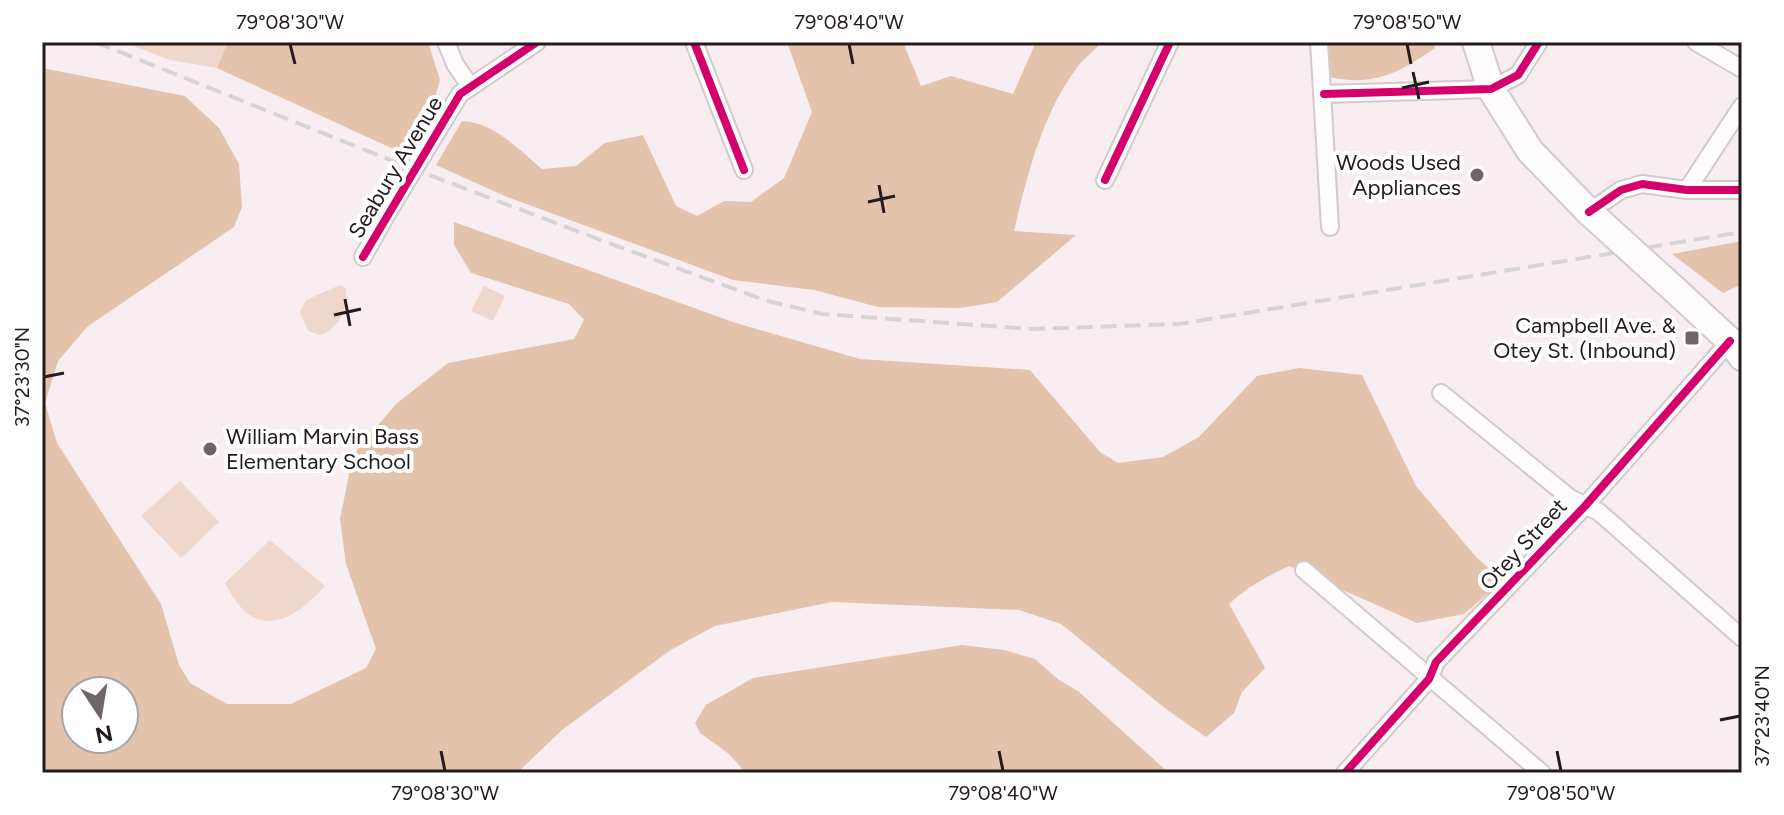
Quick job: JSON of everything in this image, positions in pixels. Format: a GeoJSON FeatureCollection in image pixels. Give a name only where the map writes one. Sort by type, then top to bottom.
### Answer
{"type":"FeatureCollection","features":[{"type":"Feature","properties":{"kind":"main road"},"geometry":{"type":"LineString","coordinates":[[1476,42],[1491,89],[1530,151],[1589,212],[1737,349]]}},
{"type":"Feature","properties":{"kind":"street"},"geometry":{"type":"LineString","coordinates":[[446,42],[455,64],[470,86]]}},
{"type":"Feature","properties":{"kind":"street","name":"Seabury Avenue"},"geometry":{"type":"LineString","coordinates":[[363,257],[460,94],[537,42]]}},
{"type":"Feature","properties":{"kind":"street"},"geometry":{"type":"LineString","coordinates":[[694,42],[744,170]]}},
{"type":"Feature","properties":{"kind":"street"},"geometry":{"type":"LineString","coordinates":[[1105,180],[1170,42]]}},
{"type":"Feature","properties":{"kind":"street"},"geometry":{"type":"LineString","coordinates":[[1319,42],[1330,227]]}},
{"type":"Feature","properties":{"kind":"street"},"geometry":{"type":"LineString","coordinates":[[1324,94],[1491,89],[1518,75],[1539,42]]}},
{"type":"Feature","properties":{"kind":"street"},"geometry":{"type":"LineString","coordinates":[[1696,42],[1742,69]]}},
{"type":"Feature","properties":{"kind":"street"},"geometry":{"type":"LineString","coordinates":[[1687,190],[1742,106]]}},
{"type":"Feature","properties":{"kind":"street"},"geometry":{"type":"LineString","coordinates":[[1589,212],[1621,190],[1642,184],[1687,190],[1742,190]]}},
{"type":"Feature","properties":{"kind":"street","name":"Otey Street"},"geometry":{"type":"LineString","coordinates":[[1345,773],[1429,679],[1436,662],[1737,349]]}},
{"type":"Feature","properties":{"kind":"street"},"geometry":{"type":"LineString","coordinates":[[1441,393],[1570,498],[1599,512],[1742,638]]}},
{"type":"Feature","properties":{"kind":"street"},"geometry":{"type":"LineString","coordinates":[[1304,570],[1542,773]]}},
{"type":"Feature","properties":{"kind":"shaded area"},"geometry":{"type":"Polygon","coordinates":[[[123,42],[228,42],[217,68],[170,60],[123,42]]]}},
{"type":"Feature","properties":{"kind":"shaded area"},"geometry":{"type":"Polygon","coordinates":[[[228,42],[428,42],[440,80],[433,105],[402,153],[217,68],[228,42]]]}},
{"type":"Feature","properties":{"kind":"shaded area"},"geometry":{"type":"Polygon","coordinates":[[[787,42],[903,42],[921,86],[951,76],[1013,94],[1036,42],[1102,42],[1076,69],[1054,106],[1030,168],[1014,231],[1076,235],[997,302],[960,308],[878,307],[814,290],[733,280],[507,197],[436,165],[462,121],[495,132],[542,169],[576,166],[605,143],[643,135],[676,206],[697,216],[724,201],[751,202],[784,178],[812,112],[787,42]]]}},
{"type":"Feature","properties":{"kind":"shaded area"},"geometry":{"type":"Polygon","coordinates":[[[1328,42],[1433,42],[1435,48],[1386,75],[1346,80],[1330,77],[1328,42]]]}},
{"type":"Feature","properties":{"kind":"shaded area"},"geometry":{"type":"Polygon","coordinates":[[[42,68],[185,96],[219,128],[239,164],[242,207],[234,227],[87,327],[58,361],[45,403],[57,443],[161,604],[179,665],[190,683],[227,704],[291,704],[366,668],[376,649],[346,564],[340,519],[353,455],[396,404],[448,363],[574,339],[584,320],[569,304],[471,273],[454,245],[454,222],[736,323],[860,359],[1030,370],[1100,452],[1118,463],[1163,457],[1199,437],[1257,376],[1299,368],[1362,375],[1416,486],[1477,558],[1503,580],[1464,614],[1417,623],[1289,566],[1272,574],[1229,604],[1265,668],[1242,692],[1234,713],[1206,737],[1166,709],[1061,624],[1019,610],[832,602],[715,626],[669,651],[562,730],[517,773],[42,773],[42,68]]]}},
{"type":"Feature","properties":{"kind":"shaded area"},"geometry":{"type":"Polygon","coordinates":[[[1742,241],[1742,284],[1723,293],[1672,254],[1742,241]]]}},
{"type":"Feature","properties":{"kind":"shaded area"},"geometry":{"type":"Polygon","coordinates":[[[340,285],[346,288],[346,295],[338,323],[320,335],[308,331],[300,312],[306,300],[340,285]]]}},
{"type":"Feature","properties":{"kind":"shaded area"},"geometry":{"type":"Polygon","coordinates":[[[484,286],[505,296],[493,321],[471,311],[484,286]]]}},
{"type":"Feature","properties":{"kind":"shaded area"},"geometry":{"type":"Polygon","coordinates":[[[180,481],[219,522],[181,558],[141,516],[180,481]]]}},
{"type":"Feature","properties":{"kind":"shaded area"},"geometry":{"type":"Polygon","coordinates":[[[270,540],[325,586],[299,610],[272,621],[260,620],[248,613],[225,583],[270,540]]]}},
{"type":"Feature","properties":{"kind":"shaded area"},"geometry":{"type":"Polygon","coordinates":[[[962,645],[1004,650],[1035,659],[1059,680],[1078,691],[1169,773],[746,773],[729,754],[700,733],[695,723],[706,705],[753,678],[962,645]]]}},
{"type":"Feature","properties":{"kind":"railway"},"geometry":{"type":"LineString","coordinates":[[95,42],[590,236],[764,300],[822,314],[1032,329],[1179,324],[1742,232]]}},
{"type":"Feature","properties":{"kind":"cycle path"},"geometry":{"type":"LineString","coordinates":[[363,257],[460,94],[537,42]]}},
{"type":"Feature","properties":{"kind":"cycle path"},"geometry":{"type":"LineString","coordinates":[[694,42],[744,170]]}},
{"type":"Feature","properties":{"kind":"cycle path"},"geometry":{"type":"LineString","coordinates":[[1105,180],[1170,42]]}},
{"type":"Feature","properties":{"kind":"cycle path"},"geometry":{"type":"LineString","coordinates":[[1324,94],[1491,89],[1518,75],[1539,42]]}},
{"type":"Feature","properties":{"kind":"cycle path"},"geometry":{"type":"LineString","coordinates":[[1589,212],[1621,190],[1642,184],[1687,190],[1742,190]]}},
{"type":"Feature","properties":{"kind":"cycle path"},"geometry":{"type":"LineString","coordinates":[[1345,773],[1429,679],[1436,662],[1585,506],[1730,341]]}},
{"type":"Feature","properties":{"kind":"place","name":"Woods Used Appliances"},"geometry":{"type":"Point","coordinates":[1477,175]}},
{"type":"Feature","properties":{"kind":"place","name":"Campbell Ave. & Otey St. (Inbound)"},"geometry":{"type":"Point","coordinates":[1692,338]}},
{"type":"Feature","properties":{"kind":"place","name":"William Marvin Bass Elementary School"},"geometry":{"type":"Point","coordinates":[210,449]}}]}
